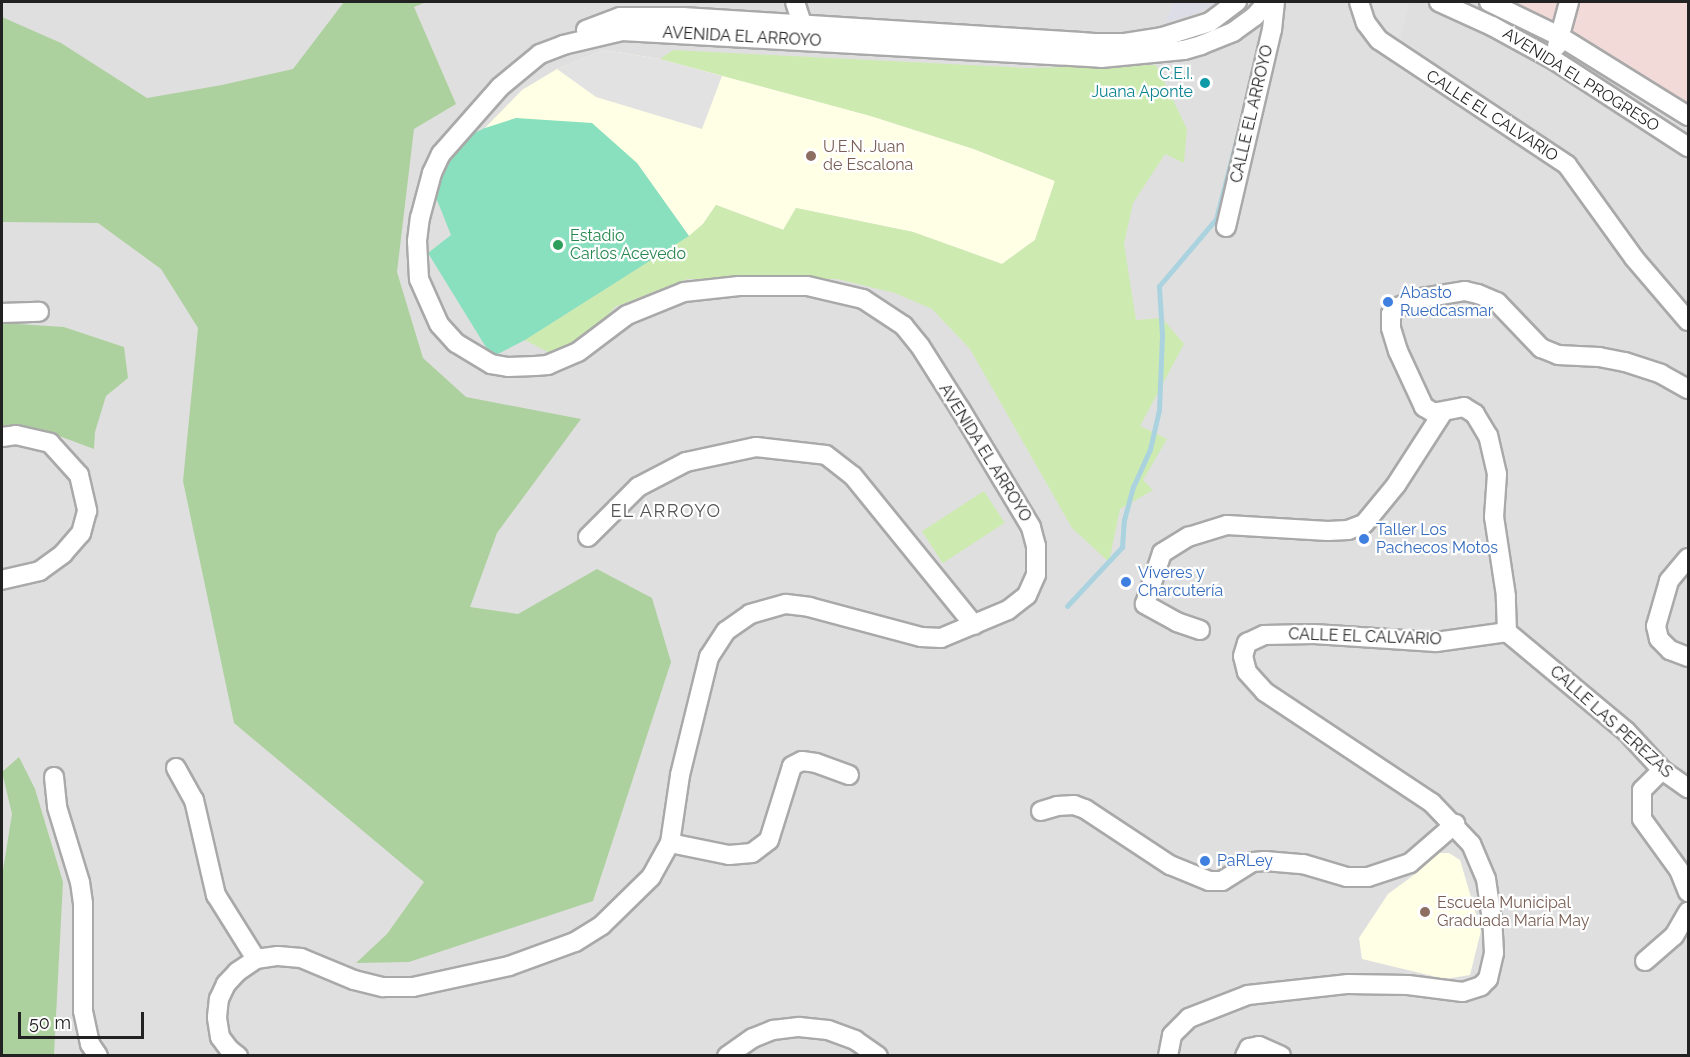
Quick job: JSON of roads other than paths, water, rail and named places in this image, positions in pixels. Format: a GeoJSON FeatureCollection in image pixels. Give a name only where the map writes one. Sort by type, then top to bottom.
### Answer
{"type":"FeatureCollection","features":[{"type":"Feature","properties":{"kind":"street"},"geometry":{"type":"LineString","coordinates":[[795,2],[805,33]]}},
{"type":"Feature","properties":{"kind":"street","name":"AVENIDA EL ARROYO"},"geometry":{"type":"LineString","coordinates":[[805,33],[1094,44],[1125,43],[1171,35],[1210,22],[1237,2]]}},
{"type":"Feature","properties":{"kind":"street","name":"AVENIDA EL ARROYO"},"geometry":{"type":"LineString","coordinates":[[256,959],[278,956],[301,958],[354,980],[383,987],[413,987],[509,966],[575,942],[602,925],[651,877],[670,843],[680,775],[694,710],[709,657],[726,631],[750,614],[786,604],[846,616],[921,637],[941,638],[1008,610],[1027,595],[1036,574],[1036,546],[1031,527],[920,346],[904,326],[863,299],[807,286],[739,286],[684,292],[627,315],[578,352],[548,365],[508,367],[490,364],[456,343],[439,324],[427,301],[417,264],[420,218],[432,173],[441,154],[500,87],[540,54],[563,45],[581,33],[620,17],[682,17],[805,33],[1101,58],[1184,50],[1226,36],[1246,23],[1267,2]]}},
{"type":"Feature","properties":{"kind":"street","name":"CALLE EL ARROYO"},"geometry":{"type":"LineString","coordinates":[[1226,226],[1272,30],[1275,2]]}},
{"type":"Feature","properties":{"kind":"street","name":"CALLE EL CALVARIO"},"geometry":{"type":"LineString","coordinates":[[1359,2],[1366,23],[1379,40],[1567,165],[1634,258],[1689,321]]}},
{"type":"Feature","properties":{"kind":"street","name":"AVENIDA EL PROGRESO"},"geometry":{"type":"LineString","coordinates":[[1438,2],[1492,26],[1554,60],[1689,147]]}},
{"type":"Feature","properties":{"kind":"street","name":"AVENIDA EL PROGRESO"},"geometry":{"type":"LineString","coordinates":[[1493,2],[1560,36],[1689,116]]}},
{"type":"Feature","properties":{"kind":"street"},"geometry":{"type":"LineString","coordinates":[[1554,60],[1569,2]]}},
{"type":"Feature","properties":{"kind":"street"},"geometry":{"type":"LineString","coordinates":[[1507,632],[1506,597],[1495,534],[1497,474],[1492,447],[1475,414],[1464,407],[1434,413],[1424,407],[1398,351],[1391,328],[1391,314],[1398,307],[1422,298],[1465,291],[1497,302],[1542,348],[1558,355],[1599,357],[1625,362],[1661,374],[1689,389]]}},
{"type":"Feature","properties":{"kind":"street"},"geometry":{"type":"LineString","coordinates":[[2,313],[39,312]]}},
{"type":"Feature","properties":{"kind":"street"},"geometry":{"type":"LineString","coordinates":[[1200,630],[1177,622],[1146,604],[1162,553],[1188,537],[1227,525],[1328,531],[1348,530],[1364,524],[1396,485],[1443,412]]}},
{"type":"Feature","properties":{"kind":"street"},"geometry":{"type":"LineString","coordinates":[[2,437],[16,435],[50,443],[79,475],[87,511],[81,533],[63,554],[40,571],[2,580]]}},
{"type":"Feature","properties":{"kind":"street"},"geometry":{"type":"LineString","coordinates":[[588,537],[638,486],[686,462],[756,447],[826,455],[853,476],[974,625]]}},
{"type":"Feature","properties":{"kind":"street"},"geometry":{"type":"LineString","coordinates":[[1689,558],[1669,581],[1656,626],[1659,639],[1670,651],[1689,657]]}},
{"type":"Feature","properties":{"kind":"street","name":"CALLE EL CALVARIO"},"geometry":{"type":"LineString","coordinates":[[1168,1056],[1172,1035],[1189,1018],[1248,995],[1348,984],[1408,985],[1463,992],[1481,986],[1492,971],[1494,953],[1486,879],[1471,844],[1455,824],[1432,803],[1265,692],[1247,672],[1243,656],[1247,643],[1255,638],[1282,633],[1436,642],[1507,632]]}},
{"type":"Feature","properties":{"kind":"street","name":"CALLE LAS PEREZAS"},"geometry":{"type":"LineString","coordinates":[[1507,632],[1626,730],[1662,770],[1689,788]]}},
{"type":"Feature","properties":{"kind":"street"},"geometry":{"type":"LineString","coordinates":[[670,843],[729,855],[752,853],[769,840],[792,766],[802,760],[849,775]]}},
{"type":"Feature","properties":{"kind":"street"},"geometry":{"type":"LineString","coordinates":[[176,768],[194,800],[216,896],[256,959],[237,972],[219,999],[220,1037],[238,1056]]}},
{"type":"Feature","properties":{"kind":"street"},"geometry":{"type":"LineString","coordinates":[[1662,770],[1642,790],[1642,819],[1679,870],[1689,892]]}},
{"type":"Feature","properties":{"kind":"street"},"geometry":{"type":"LineString","coordinates":[[54,777],[57,807],[80,882],[83,904],[83,1011],[90,1044],[98,1056]]}},
{"type":"Feature","properties":{"kind":"street"},"geometry":{"type":"LineString","coordinates":[[1041,811],[1057,806],[1074,805],[1085,809],[1170,865],[1209,881],[1222,881],[1253,862],[1265,861],[1303,864],[1347,877],[1368,877],[1410,863],[1455,824]]}},
{"type":"Feature","properties":{"kind":"street"},"geometry":{"type":"LineString","coordinates":[[1644,961],[1674,936],[1689,912]]}},
{"type":"Feature","properties":{"kind":"street"},"geometry":{"type":"LineString","coordinates":[[728,1056],[753,1038],[773,1030],[800,1027],[828,1030],[855,1040],[878,1056]]}},
{"type":"Feature","properties":{"kind":"street"},"geometry":{"type":"LineString","coordinates":[[1245,1056],[1250,1048],[1259,1046],[1281,1056]]}},
{"type":"Feature","properties":{"kind":"waterway"},"geometry":{"type":"LineString","coordinates":[[1067,606],[1122,547],[1124,520],[1133,487],[1150,449],[1159,410],[1162,335],[1159,286],[1216,219],[1244,111]]}},
{"type":"Feature","properties":{"kind":"place","name":"C.E.I. Juana Aponte"},"geometry":{"type":"Point","coordinates":[1205,83]}},
{"type":"Feature","properties":{"kind":"place","name":"U.E.N. Juan de Escalona"},"geometry":{"type":"Point","coordinates":[811,156]}},
{"type":"Feature","properties":{"kind":"place","name":"Estadio Carlos Acevedo"},"geometry":{"type":"Point","coordinates":[558,245]}},
{"type":"Feature","properties":{"kind":"place","name":"Abasto Ruedcasmar"},"geometry":{"type":"Point","coordinates":[1388,302]}},
{"type":"Feature","properties":{"kind":"place","name":"Taller Los Pachecos Motos"},"geometry":{"type":"Point","coordinates":[1364,539]}},
{"type":"Feature","properties":{"kind":"place","name":"Víveres y Charcutería"},"geometry":{"type":"Point","coordinates":[1126,582]}},
{"type":"Feature","properties":{"kind":"place","name":"PaRLey"},"geometry":{"type":"Point","coordinates":[1205,861]}},
{"type":"Feature","properties":{"kind":"place","name":"Escuela Municipal Graduada María May"},"geometry":{"type":"Point","coordinates":[1425,912]}},
{"type":"Feature","properties":{"kind":"district","name":"EL ARROYO"},"geometry":{"type":"Point","coordinates":[666,511]}}]}
